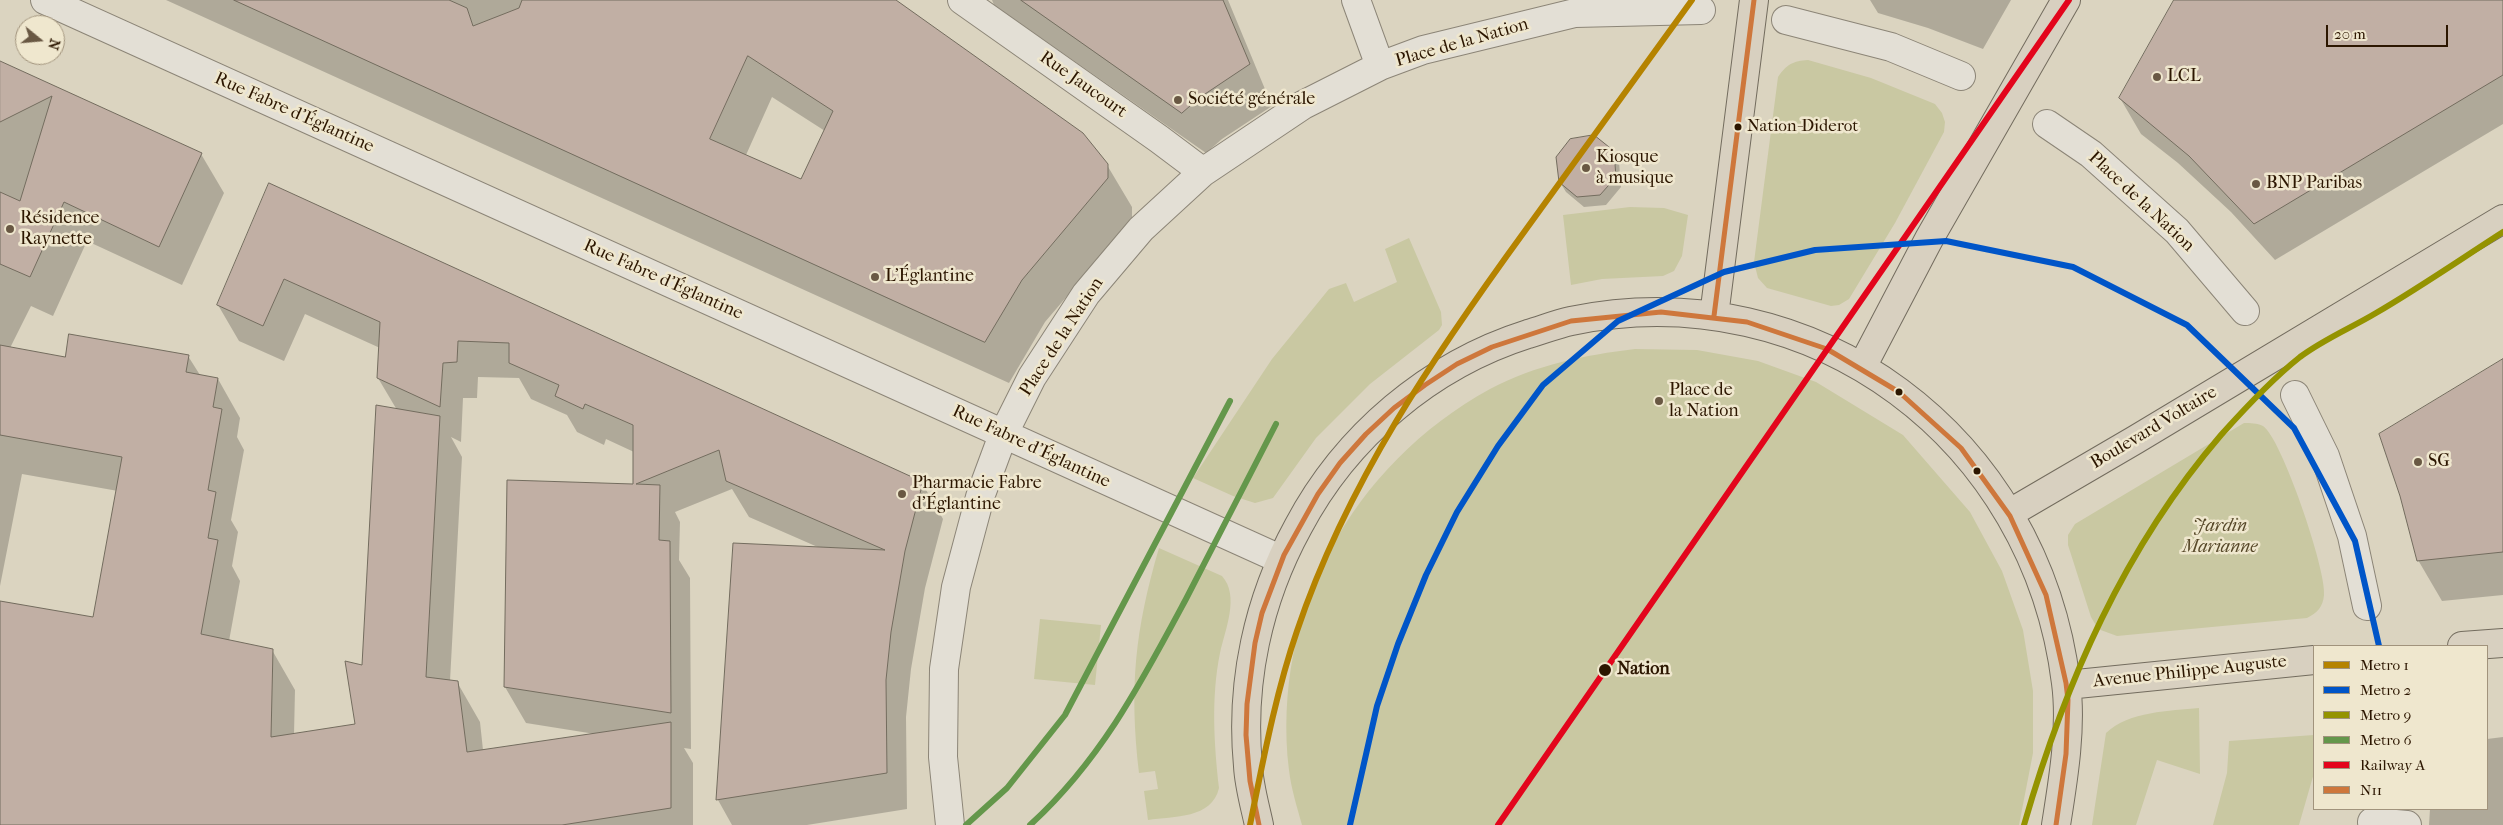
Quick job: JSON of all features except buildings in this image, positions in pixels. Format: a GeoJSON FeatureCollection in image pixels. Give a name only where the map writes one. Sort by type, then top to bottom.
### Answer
{"type":"FeatureCollection","features":[{"type":"Feature","properties":{"kind":"main road"},"geometry":{"type":"LineString","coordinates":[[1714,316],[1754,0]]}},
{"type":"Feature","properties":{"kind":"main road"},"geometry":{"type":"LineString","coordinates":[[1862,367],[1929,239],[2066,0]]}},
{"type":"Feature","properties":{"kind":"main road","name":"Boulevard Voltaire"},"geometry":{"type":"LineString","coordinates":[[2010,512],[2135,440],[2503,219]]}},
{"type":"Feature","properties":{"kind":"main road"},"geometry":{"type":"LineString","coordinates":[[1259,825],[1248,766],[1246,696],[1257,626],[1280,559],[1310,503],[1348,452],[1393,408],[1445,371],[1502,343],[1570,321],[1642,312],[1714,316],[1790,334],[1862,367],[1921,408],[1980,468],[2010,512],[2048,596],[2067,685],[2066,766],[2056,825]]}},
{"type":"Feature","properties":{"kind":"main road"},"geometry":{"type":"LineString","coordinates":[[2476,645],[2503,643]]}},
{"type":"Feature","properties":{"kind":"main road","name":"Avenue Philippe Auguste"},"geometry":{"type":"LineString","coordinates":[[2067,685],[2313,660]]}},
{"type":"Feature","properties":{"kind":"street","name":"Rue Fabre d'Églantine"},"geometry":{"type":"LineString","coordinates":[[45,0],[1280,559]]}},
{"type":"Feature","properties":{"kind":"street","name":"Rue Jaucourt"},"geometry":{"type":"LineString","coordinates":[[962,0],[1203,172]]}},
{"type":"Feature","properties":{"kind":"street"},"geometry":{"type":"LineString","coordinates":[[1356,0],[1380,66]]}},
{"type":"Feature","properties":{"kind":"street","name":"Place de la Nation"},"geometry":{"type":"LineString","coordinates":[[950,825],[943,757],[944,669],[956,587],[980,496],[1003,435],[1032,377],[1086,294],[1141,230],[1203,172],[1303,105],[1380,66],[1423,50],[1575,13],[1702,10]]}},
{"type":"Feature","properties":{"kind":"street"},"geometry":{"type":"LineString","coordinates":[[1786,20],[1891,47],[1961,76]]}},
{"type":"Feature","properties":{"kind":"street","name":"Place de la Nation"},"geometry":{"type":"LineString","coordinates":[[2048,124],[2091,154],[2176,231],[2245,311]]}},
{"type":"Feature","properties":{"kind":"street"},"geometry":{"type":"LineString","coordinates":[[2295,395],[2325,456],[2352,536],[2366,606]]}},
{"type":"Feature","properties":{"kind":"street"},"geometry":{"type":"LineString","coordinates":[[2372,819],[2407,825]]}},
{"type":"Feature","properties":{"kind":"green space"},"geometry":{"type":"Polygon","coordinates":[[[1808,60],[1871,78],[1935,104],[1942,113],[1945,122],[1944,132],[1895,223],[1849,299],[1839,305],[1831,306],[1767,288],[1758,278],[1754,262],[1778,77],[1791,64],[1808,60]]]}},
{"type":"Feature","properties":{"kind":"green space"},"geometry":{"type":"Polygon","coordinates":[[[1630,207],[1664,208],[1688,215],[1682,256],[1674,271],[1663,276],[1602,279],[1571,285],[1563,215],[1630,207]]]}},
{"type":"Feature","properties":{"kind":"green space"},"geometry":{"type":"Polygon","coordinates":[[[1409,238],[1441,312],[1442,325],[1439,330],[1370,384],[1316,438],[1273,498],[1255,503],[1233,496],[1193,478],[1272,359],[1329,289],[1346,283],[1354,302],[1397,282],[1385,249],[1409,238]]]}},
{"type":"Feature","properties":{"kind":"green space"},"geometry":{"type":"Polygon","coordinates":[[[1635,349],[1697,350],[1758,361],[1816,382],[1903,435],[1970,512],[2002,571],[2023,630],[2033,691],[2033,753],[2019,825],[1302,825],[1289,770],[1287,711],[1293,654],[1308,600],[1331,549],[1361,501],[1398,458],[1441,421],[1490,389],[1542,367],[1598,354],[1635,349]]]}},
{"type":"Feature","properties":{"kind":"green space","name":"Jardin Marianne"},"geometry":{"type":"Polygon","coordinates":[[[2244,423],[2263,426],[2271,435],[2291,478],[2311,534],[2323,581],[2324,595],[2319,609],[2307,618],[2117,636],[2098,629],[2091,617],[2068,545],[2068,535],[2075,524],[2244,423]]]}},
{"type":"Feature","properties":{"kind":"green space"},"geometry":{"type":"Polygon","coordinates":[[[1159,548],[1222,576],[1230,593],[1231,603],[1215,686],[1215,738],[1219,788],[1209,806],[1200,811],[1180,816],[1148,820],[1144,791],[1158,789],[1155,771],[1139,773],[1135,713],[1136,659],[1144,606],[1159,548]]]}},
{"type":"Feature","properties":{"kind":"green space"},"geometry":{"type":"Polygon","coordinates":[[[1040,619],[1101,625],[1095,685],[1034,679],[1040,619]]]}},
{"type":"Feature","properties":{"kind":"green space"},"geometry":{"type":"Polygon","coordinates":[[[2199,708],[2200,774],[2157,760],[2136,825],[2092,825],[2106,733],[2126,720],[2138,716],[2163,711],[2199,708]]]}},
{"type":"Feature","properties":{"kind":"green space"},"geometry":{"type":"Polygon","coordinates":[[[2313,735],[2313,776],[2299,825],[2213,825],[2227,773],[2229,741],[2313,735]]]}},
{"type":"Feature","properties":{"kind":"metro line","name":"1"},"geometry":{"type":"LineString","coordinates":[[1250,825],[1276,702],[1289,654],[1318,576],[1341,523],[1368,471],[1427,371],[1493,275],[1692,0]]}},
{"type":"Feature","properties":{"kind":"metro line","name":"9"},"geometry":{"type":"LineString","coordinates":[[2024,825],[2058,720],[2102,619],[2127,571],[2155,524],[2186,478],[2221,435],[2259,394],[2300,357],[2424,284],[2503,232]]}},
{"type":"Feature","properties":{"kind":"metro line","name":"2"},"geometry":{"type":"LineString","coordinates":[[1350,825],[1377,706],[1398,644],[1426,575],[1457,512],[1498,446],[1543,385],[1618,321],[1724,272],[1815,250],[1946,241],[2073,267],[2187,325],[2294,428],[2355,541],[2379,645]]}},
{"type":"Feature","properties":{"kind":"metro line","name":"6"},"geometry":{"type":"LineString","coordinates":[[966,825],[1007,788],[1065,715],[1230,401]]}},
{"type":"Feature","properties":{"kind":"metro line","name":"6"},"geometry":{"type":"LineString","coordinates":[[1030,825],[1078,774],[1099,747],[1136,690],[1186,599],[1276,424]]}},
{"type":"Feature","properties":{"kind":"rail line","name":"A"},"geometry":{"type":"LineString","coordinates":[[1498,825],[2069,0]]}},
{"type":"Feature","properties":{"kind":"transit line","name":"N11"},"geometry":{"type":"LineString","coordinates":[[1714,316],[1754,0]]}},
{"type":"Feature","properties":{"kind":"transit line","name":"N11"},"geometry":{"type":"LineString","coordinates":[[1259,825],[1250,781],[1246,735],[1247,704],[1255,643],[1262,613],[1284,555],[1318,494],[1340,463],[1366,434],[1394,408],[1457,364],[1492,347],[1571,321],[1661,312],[1747,322],[1827,349],[1899,392],[1961,448],[2010,516],[2046,595],[2066,683],[2068,700],[2066,754],[2056,825]]}},
{"type":"Feature","properties":{"kind":"place","name":"LCL"},"geometry":{"type":"Point","coordinates":[2157,77]}},
{"type":"Feature","properties":{"kind":"place","name":"Société générale"},"geometry":{"type":"Point","coordinates":[1178,100]}},
{"type":"Feature","properties":{"kind":"place","name":"Nation-Diderot"},"geometry":{"type":"Point","coordinates":[1738,127]}},
{"type":"Feature","properties":{"kind":"place","name":"Kiosque à musique"},"geometry":{"type":"Point","coordinates":[1586,168]}},
{"type":"Feature","properties":{"kind":"place","name":"BNP Paribas"},"geometry":{"type":"Point","coordinates":[2256,184]}},
{"type":"Feature","properties":{"kind":"place","name":"Résidence Raynette"},"geometry":{"type":"Point","coordinates":[10,229]}},
{"type":"Feature","properties":{"kind":"place","name":"L'Églantine"},"geometry":{"type":"Point","coordinates":[875,277]}},
{"type":"Feature","properties":{"kind":"place","name":"Place de la Nation"},"geometry":{"type":"Point","coordinates":[1659,401]}},
{"type":"Feature","properties":{"kind":"place","name":"SG"},"geometry":{"type":"Point","coordinates":[2418,462]}},
{"type":"Feature","properties":{"kind":"place","name":"Pharmacie Fabre d'Églantine"},"geometry":{"type":"Point","coordinates":[902,494]}},
{"type":"Feature","properties":{"kind":"place","name":"Nation"},"geometry":{"type":"Point","coordinates":[1605,670]}}]}
